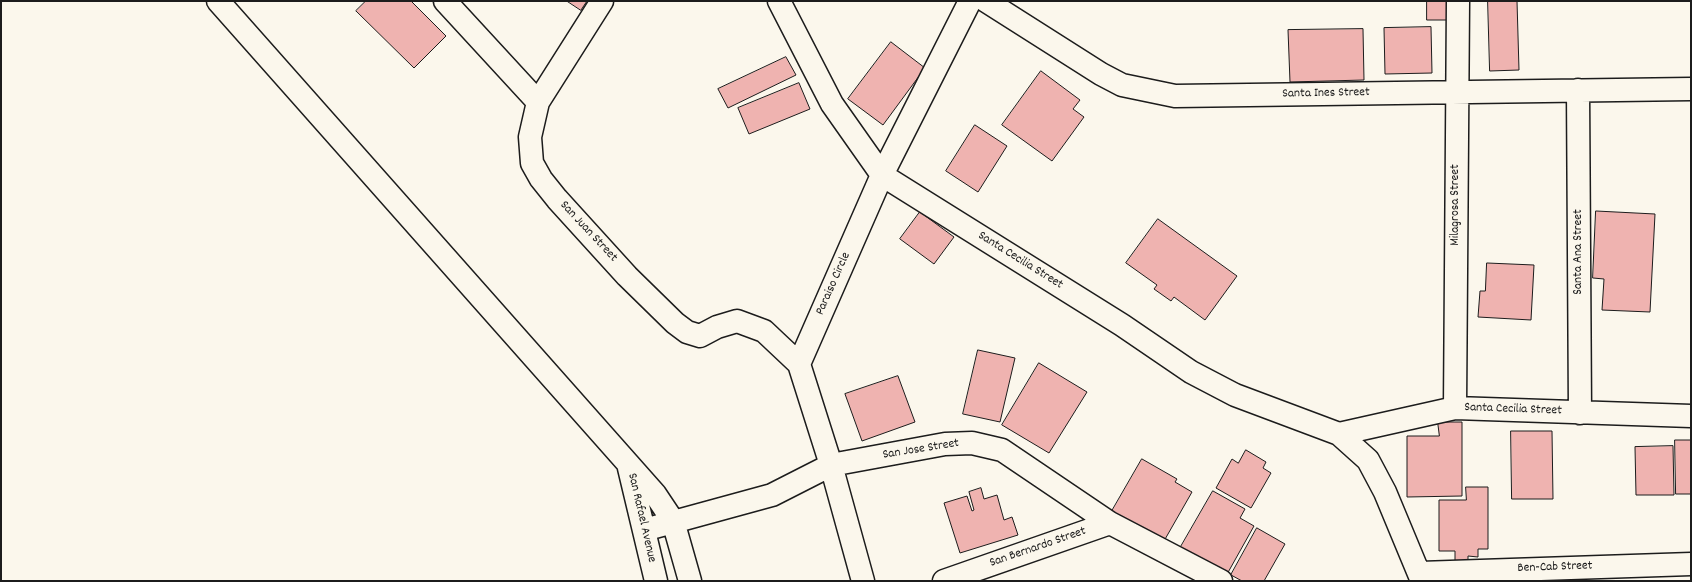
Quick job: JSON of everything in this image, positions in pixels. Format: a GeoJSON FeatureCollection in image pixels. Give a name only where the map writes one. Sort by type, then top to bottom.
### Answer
{"type":"FeatureCollection","features":[{"type":"Feature","properties":{"kind":"street"},"geometry":{"type":"LineString","coordinates":[[218,1],[629,467]]}},
{"type":"Feature","properties":{"kind":"street","name":"San Juan Street"},"geometry":{"type":"LineString","coordinates":[[602,1],[538,102],[530,137],[532,163],[541,180],[627,276],[663,312],[687,332],[700,336],[717,327],[737,321],[764,331],[799,364]]}},
{"type":"Feature","properties":{"kind":"street","name":"Santa Cecilia Street"},"geometry":{"type":"LineString","coordinates":[[779,1],[832,104],[882,175],[1122,325],[1191,372],[1235,395],[1338,434],[1368,460],[1385,492],[1421,577]]}},
{"type":"Feature","properties":{"kind":"street","name":"Paraiso Circle"},"geometry":{"type":"LineString","coordinates":[[799,364],[882,175],[970,1]]}},
{"type":"Feature","properties":{"kind":"street","name":"Santa Ines Street"},"geometry":{"type":"LineString","coordinates":[[986,1],[1101,74],[1122,85],[1144,91],[1175,96],[1691,89]]}},
{"type":"Feature","properties":{"kind":"street","name":"Milagrosa Street"},"geometry":{"type":"LineString","coordinates":[[1455,408],[1456,93],[1458,1]]}},
{"type":"Feature","properties":{"kind":"street"},"geometry":{"type":"LineString","coordinates":[[456,6],[538,102]]}},
{"type":"Feature","properties":{"kind":"street","name":"Santa Ana Street"},"geometry":{"type":"LineString","coordinates":[[1578,90],[1580,413]]}},
{"type":"Feature","properties":{"kind":"street"},"geometry":{"type":"LineString","coordinates":[[799,364],[831,465],[863,581]]}},
{"type":"Feature","properties":{"kind":"street","name":"Santa Cecilia Street"},"geometry":{"type":"LineString","coordinates":[[1338,434],[1455,408],[1691,416]]}},
{"type":"Feature","properties":{"kind":"street","name":"San Jose Street"},"geometry":{"type":"LineString","coordinates":[[644,530],[772,495],[831,465],[945,444],[972,443],[1002,450],[1110,522],[1220,581]]}},
{"type":"Feature","properties":{"kind":"street","name":"San Rafael Avenue"},"geometry":{"type":"LineString","coordinates":[[629,467],[655,494],[673,521],[690,581]]}},
{"type":"Feature","properties":{"kind":"street","name":"San Rafael Avenue"},"geometry":{"type":"LineString","coordinates":[[629,467],[656,581]]}},
{"type":"Feature","properties":{"kind":"street","name":"San Bernardo Street"},"geometry":{"type":"LineString","coordinates":[[944,581],[1110,522]]}},
{"type":"Feature","properties":{"kind":"street","name":"Ben-Cab Street"},"geometry":{"type":"LineString","coordinates":[[1421,577],[1661,572],[1691,564]]}},
{"type":"Feature","properties":{"kind":"building"},"geometry":{"type":"Polygon","coordinates":[[[366,1],[411,1],[446,36],[414,68],[356,11],[366,1]]]}},
{"type":"Feature","properties":{"kind":"building"},"geometry":{"type":"Polygon","coordinates":[[[567,1],[587,1],[581,10],[567,1]]]}},
{"type":"Feature","properties":{"kind":"building"},"geometry":{"type":"Polygon","coordinates":[[[1427,1],[1448,1],[1448,20],[1427,20],[1427,1]]]}},
{"type":"Feature","properties":{"kind":"building"},"geometry":{"type":"Polygon","coordinates":[[[1488,1],[1517,1],[1519,70],[1490,71],[1488,1]]]}},
{"type":"Feature","properties":{"kind":"building"},"geometry":{"type":"Polygon","coordinates":[[[1431,27],[1432,73],[1385,74],[1384,28],[1431,27]]]}},
{"type":"Feature","properties":{"kind":"building"},"geometry":{"type":"Polygon","coordinates":[[[1363,29],[1364,80],[1290,82],[1288,30],[1363,29]]]}},
{"type":"Feature","properties":{"kind":"building"},"geometry":{"type":"Polygon","coordinates":[[[891,42],[925,68],[883,125],[848,99],[891,42]]]}},
{"type":"Feature","properties":{"kind":"building"},"geometry":{"type":"Polygon","coordinates":[[[786,57],[796,75],[728,108],[718,89],[786,57]]]}},
{"type":"Feature","properties":{"kind":"building"},"geometry":{"type":"Polygon","coordinates":[[[1041,71],[1080,100],[1073,109],[1084,117],[1052,161],[1002,125],[1041,71]]]}},
{"type":"Feature","properties":{"kind":"building"},"geometry":{"type":"Polygon","coordinates":[[[799,83],[810,109],[749,134],[738,108],[799,83]]]}},
{"type":"Feature","properties":{"kind":"building"},"geometry":{"type":"Polygon","coordinates":[[[975,125],[1007,146],[978,192],[946,171],[975,125]]]}},
{"type":"Feature","properties":{"kind":"building"},"geometry":{"type":"Polygon","coordinates":[[[1596,211],[1655,214],[1650,312],[1602,310],[1604,279],[1593,278],[1596,211]]]}},
{"type":"Feature","properties":{"kind":"building"},"geometry":{"type":"Polygon","coordinates":[[[920,212],[954,237],[934,264],[900,239],[920,212]]]}},
{"type":"Feature","properties":{"kind":"building"},"geometry":{"type":"Polygon","coordinates":[[[1158,219],[1237,276],[1205,320],[1174,297],[1171,301],[1154,289],[1157,285],[1126,263],[1158,219]]]}},
{"type":"Feature","properties":{"kind":"building"},"geometry":{"type":"Polygon","coordinates":[[[1487,263],[1534,265],[1531,320],[1478,317],[1480,291],[1485,291],[1487,263]]]}},
{"type":"Feature","properties":{"kind":"building"},"geometry":{"type":"Polygon","coordinates":[[[978,350],[1015,358],[1000,422],[963,414],[978,350]]]}},
{"type":"Feature","properties":{"kind":"building"},"geometry":{"type":"Polygon","coordinates":[[[1039,363],[1087,392],[1049,453],[1002,425],[1039,363]]]}},
{"type":"Feature","properties":{"kind":"building"},"geometry":{"type":"Polygon","coordinates":[[[898,376],[915,422],[862,441],[845,394],[898,376]]]}},
{"type":"Feature","properties":{"kind":"building"},"geometry":{"type":"Polygon","coordinates":[[[1438,422],[1462,422],[1462,496],[1407,497],[1407,436],[1439,436],[1438,422]]]}},
{"type":"Feature","properties":{"kind":"building"},"geometry":{"type":"Polygon","coordinates":[[[1511,431],[1552,431],[1553,499],[1512,499],[1511,431]]]}},
{"type":"Feature","properties":{"kind":"building"},"geometry":{"type":"Polygon","coordinates":[[[1675,440],[1691,440],[1691,494],[1676,494],[1675,440]]]}},
{"type":"Feature","properties":{"kind":"building"},"geometry":{"type":"Polygon","coordinates":[[[1673,446],[1674,495],[1636,495],[1635,447],[1673,446]]]}},
{"type":"Feature","properties":{"kind":"building"},"geometry":{"type":"Polygon","coordinates":[[[1246,450],[1266,462],[1263,468],[1271,473],[1251,508],[1216,488],[1232,459],[1238,463],[1246,450]]]}},
{"type":"Feature","properties":{"kind":"building"},"geometry":{"type":"Polygon","coordinates":[[[1142,459],[1177,479],[1175,482],[1192,492],[1164,541],[1112,511],[1142,459]]]}},
{"type":"Feature","properties":{"kind":"building"},"geometry":{"type":"Polygon","coordinates":[[[1466,487],[1488,487],[1488,549],[1478,549],[1478,557],[1468,556],[1468,561],[1455,561],[1455,551],[1439,551],[1439,500],[1466,500],[1466,487]]]}},
{"type":"Feature","properties":{"kind":"building"},"geometry":{"type":"Polygon","coordinates":[[[981,488],[984,499],[997,495],[1004,520],[1012,517],[1018,535],[960,553],[944,503],[967,496],[972,511],[974,510],[969,492],[981,488]]]}},
{"type":"Feature","properties":{"kind":"building"},"geometry":{"type":"Polygon","coordinates":[[[1213,491],[1245,509],[1240,518],[1254,526],[1226,576],[1179,550],[1213,491]]]}},
{"type":"Feature","properties":{"kind":"building"},"geometry":{"type":"Polygon","coordinates":[[[1257,528],[1285,544],[1264,581],[1242,581],[1231,575],[1257,528]]]}}]}
